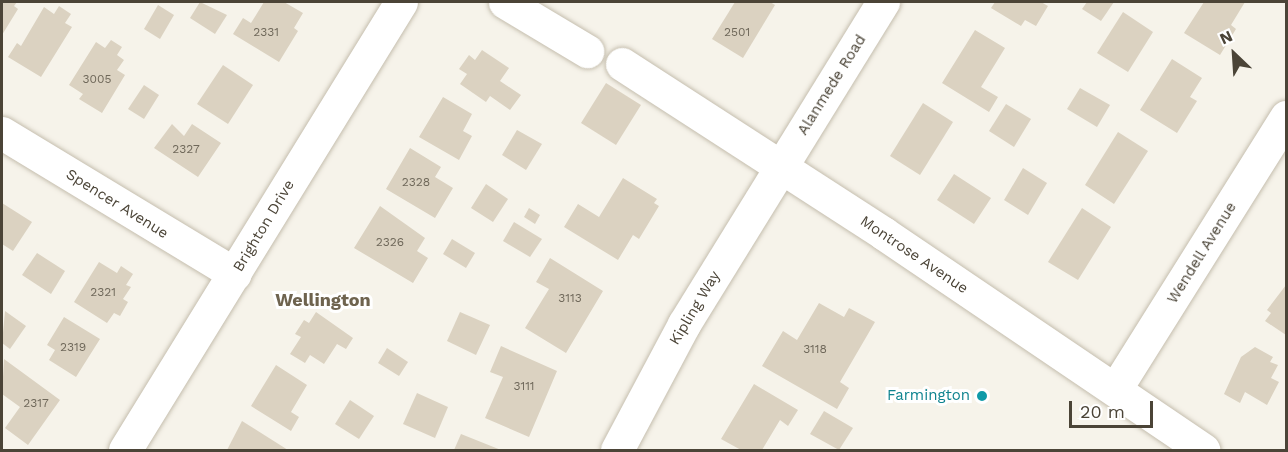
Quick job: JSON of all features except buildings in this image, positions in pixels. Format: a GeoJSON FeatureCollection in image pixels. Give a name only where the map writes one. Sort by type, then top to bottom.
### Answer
{"type":"FeatureCollection","features":[{"type":"Feature","properties":{"kind":"street","name":"Brighton Drive"},"geometry":{"type":"LineString","coordinates":[[125,450],[401,2]]}},
{"type":"Feature","properties":{"kind":"street"},"geometry":{"type":"LineString","coordinates":[[505,2],[587,51]]}},
{"type":"Feature","properties":{"kind":"street","name":"Alanmede Road"},"geometry":{"type":"LineString","coordinates":[[780,169],[883,2]]}},
{"type":"Feature","properties":{"kind":"street","name":"Montrose Avenue"},"geometry":{"type":"LineString","coordinates":[[622,64],[1116,388],[1204,450]]}},
{"type":"Feature","properties":{"kind":"street","name":"Wendell Avenue"},"geometry":{"type":"LineString","coordinates":[[1116,388],[1287,117]]}},
{"type":"Feature","properties":{"kind":"street","name":"Spencer Avenue"},"geometry":{"type":"LineString","coordinates":[[2,132],[235,274]]}},
{"type":"Feature","properties":{"kind":"street","name":"Kipling Way"},"geometry":{"type":"LineString","coordinates":[[617,450],[684,324],[780,169]]}},
{"type":"Feature","properties":{"kind":"place","name":"Farmington"},"geometry":{"type":"Point","coordinates":[982,396]}},
{"type":"Feature","properties":{"kind":"district","name":"Wellington"},"geometry":{"type":"Point","coordinates":[323,300]}}]}
